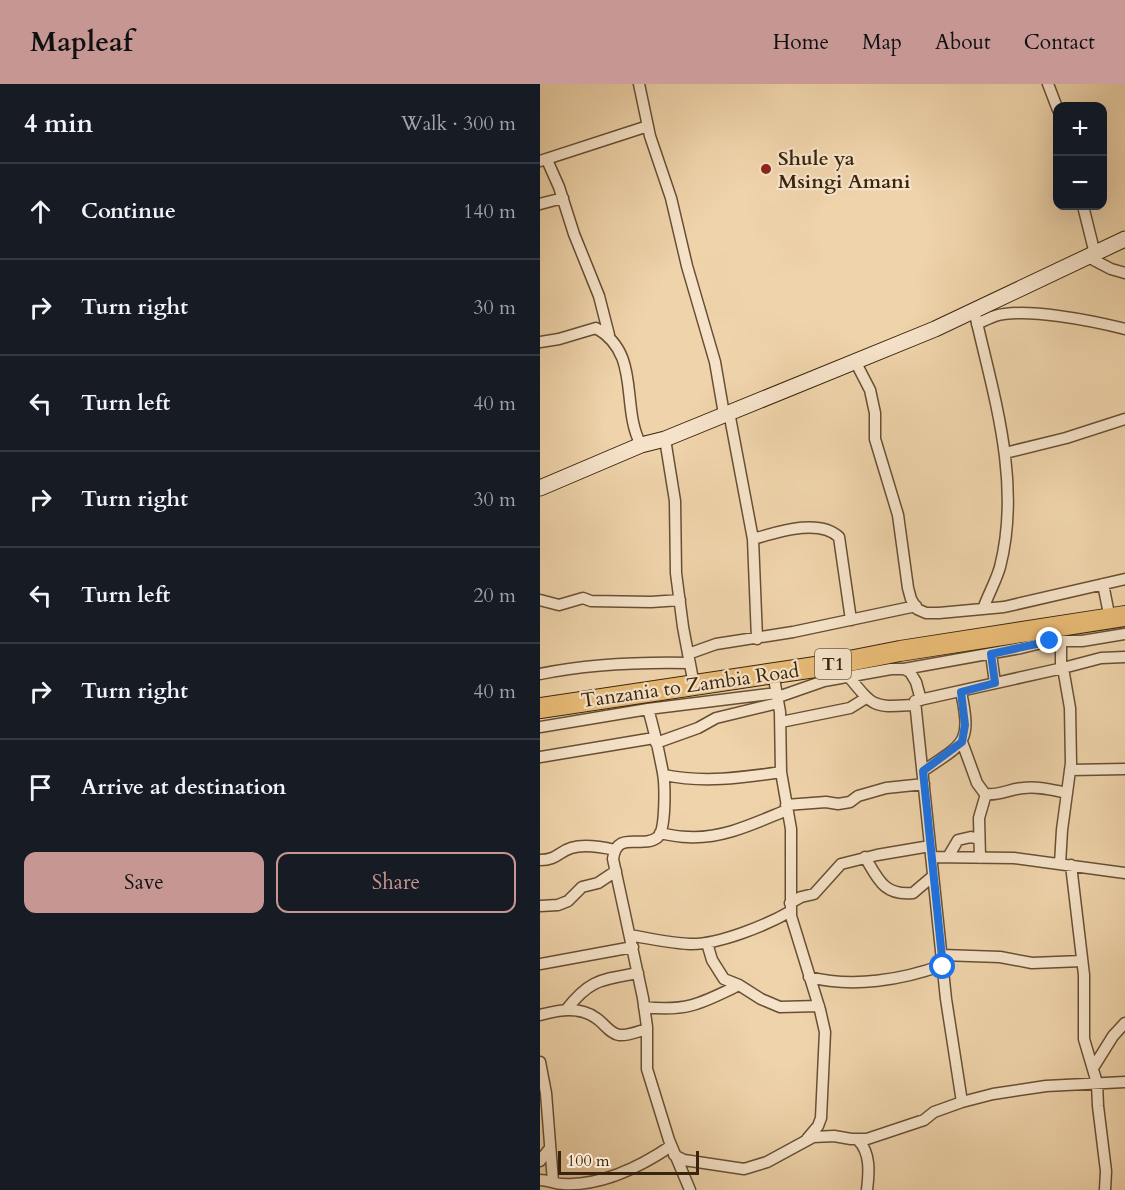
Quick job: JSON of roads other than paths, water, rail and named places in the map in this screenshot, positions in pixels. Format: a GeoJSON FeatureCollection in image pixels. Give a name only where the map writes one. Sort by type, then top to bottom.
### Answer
{"type":"FeatureCollection","features":[{"type":"Feature","properties":{"kind":"highway","name":"Tanzania to Zambia Road"},"geometry":{"type":"LineString","coordinates":[[540,708],[1117,617]]}},
{"type":"Feature","properties":{"kind":"street"},"geometry":{"type":"LineString","coordinates":[[639,84],[648,126],[671,198],[687,266],[716,362],[753,539],[757,639]]}},
{"type":"Feature","properties":{"kind":"street"},"geometry":{"type":"LineString","coordinates":[[1053,86],[1056,102]]}},
{"type":"Feature","properties":{"kind":"street"},"geometry":{"type":"LineString","coordinates":[[642,445],[635,434],[630,409],[630,387],[622,358],[609,335],[599,296],[574,234],[563,198],[544,160],[648,126]]}},
{"type":"Feature","properties":{"kind":"street"},"geometry":{"type":"LineString","coordinates":[[540,204],[563,198]]}},
{"type":"Feature","properties":{"kind":"street"},"geometry":{"type":"LineString","coordinates":[[1084,210],[1091,255],[1111,269],[1125,273]]}},
{"type":"Feature","properties":{"kind":"street"},"geometry":{"type":"LineString","coordinates":[[540,488],[642,445],[665,439],[935,329],[976,317],[1125,239]]}},
{"type":"Feature","properties":{"kind":"street"},"geometry":{"type":"LineString","coordinates":[[976,317],[1036,314],[1060,316],[1125,329]]}},
{"type":"Feature","properties":{"kind":"street"},"geometry":{"type":"LineString","coordinates":[[976,317],[1007,467],[1007,531],[1000,568],[983,609]]}},
{"type":"Feature","properties":{"kind":"street"},"geometry":{"type":"LineString","coordinates":[[540,342],[596,328],[609,335]]}},
{"type":"Feature","properties":{"kind":"street"},"geometry":{"type":"LineString","coordinates":[[855,361],[870,390],[875,413],[875,439],[898,515],[908,588],[916,606],[926,613],[1005,607],[1125,579]]}},
{"type":"Feature","properties":{"kind":"street"},"geometry":{"type":"LineString","coordinates":[[1005,453],[1065,438],[1125,419]]}},
{"type":"Feature","properties":{"kind":"street"},"geometry":{"type":"LineString","coordinates":[[665,439],[675,501],[676,573],[693,685]]}},
{"type":"Feature","properties":{"kind":"street"},"geometry":{"type":"LineString","coordinates":[[753,539],[782,531],[823,528],[832,530],[839,537],[841,544],[851,620]]}},
{"type":"Feature","properties":{"kind":"street"},"geometry":{"type":"LineString","coordinates":[[1103,584],[1117,617]]}},
{"type":"Feature","properties":{"kind":"street"},"geometry":{"type":"LineString","coordinates":[[540,600],[559,605],[583,598],[591,601],[680,600]]}},
{"type":"Feature","properties":{"kind":"street"},"geometry":{"type":"LineString","coordinates":[[540,674],[571,668],[688,658],[699,649],[716,644],[757,639],[916,606]]}},
{"type":"Feature","properties":{"kind":"street"},"geometry":{"type":"LineString","coordinates":[[1025,632],[1038,640],[1056,641],[1082,641],[1125,634]]}},
{"type":"Feature","properties":{"kind":"street"},"geometry":{"type":"LineString","coordinates":[[540,757],[655,740],[698,728],[716,718],[824,681],[1056,641]]}},
{"type":"Feature","properties":{"kind":"street"},"geometry":{"type":"LineString","coordinates":[[1056,641],[1070,708],[1070,770],[1062,830],[1084,975],[1084,1039],[1097,1083],[1106,1171],[1105,1190]]}},
{"type":"Feature","properties":{"kind":"street"},"geometry":{"type":"LineString","coordinates":[[991,654],[995,683]]}},
{"type":"Feature","properties":{"kind":"street"},"geometry":{"type":"LineString","coordinates":[[849,677],[866,698],[877,705],[918,702],[1124,654]]}},
{"type":"Feature","properties":{"kind":"street"},"geometry":{"type":"LineString","coordinates":[[904,669],[910,672],[916,682],[930,852],[946,999],[962,1102]]}},
{"type":"Feature","properties":{"kind":"street"},"geometry":{"type":"LineString","coordinates":[[673,1150],[684,1160],[744,1169],[767,1162],[807,1139],[821,1118],[825,1032],[791,907],[792,848],[781,772],[781,722],[773,673]]}},
{"type":"Feature","properties":{"kind":"street"},"geometry":{"type":"LineString","coordinates":[[961,692],[965,725],[962,742],[983,793],[997,794],[1026,787],[1066,793]]}},
{"type":"Feature","properties":{"kind":"street"},"geometry":{"type":"LineString","coordinates":[[540,727],[648,709],[778,698]]}},
{"type":"Feature","properties":{"kind":"street"},"geometry":{"type":"LineString","coordinates":[[781,722],[850,708],[866,698]]}},
{"type":"Feature","properties":{"kind":"street"},"geometry":{"type":"LineString","coordinates":[[648,709],[664,775],[664,821],[657,837],[648,841],[626,842],[619,845],[613,859],[644,1007],[647,1029],[647,1069],[673,1150],[690,1190]]}},
{"type":"Feature","properties":{"kind":"street"},"geometry":{"type":"LineString","coordinates":[[923,771],[962,742]]}},
{"type":"Feature","properties":{"kind":"street"},"geometry":{"type":"LineString","coordinates":[[1070,770],[1125,769]]}},
{"type":"Feature","properties":{"kind":"street"},"geometry":{"type":"LineString","coordinates":[[664,775],[698,781],[781,772]]}},
{"type":"Feature","properties":{"kind":"street"},"geometry":{"type":"LineString","coordinates":[[660,833],[689,837],[718,835],[751,825],[787,807],[826,802],[838,804],[886,788],[924,784]]}},
{"type":"Feature","properties":{"kind":"street"},"geometry":{"type":"LineString","coordinates":[[980,858],[979,818],[986,794]]}},
{"type":"Feature","properties":{"kind":"street"},"geometry":{"type":"LineString","coordinates":[[948,857],[958,840],[971,837],[979,839]]}},
{"type":"Feature","properties":{"kind":"street"},"geometry":{"type":"LineString","coordinates":[[540,860],[555,858],[572,847],[601,847],[615,850]]}},
{"type":"Feature","properties":{"kind":"street"},"geometry":{"type":"LineString","coordinates":[[630,935],[690,944],[707,943],[755,928],[818,890],[841,864],[865,857],[930,852],[948,857],[1014,858],[1125,873]]}},
{"type":"Feature","properties":{"kind":"street"},"geometry":{"type":"LineString","coordinates":[[865,857],[879,881],[891,892],[913,893],[933,876]]}},
{"type":"Feature","properties":{"kind":"street"},"geometry":{"type":"LineString","coordinates":[[540,906],[558,905],[568,901],[582,887],[598,883],[615,871]]}},
{"type":"Feature","properties":{"kind":"street"},"geometry":{"type":"LineString","coordinates":[[707,943],[717,970],[724,979],[780,1007],[819,1006]]}},
{"type":"Feature","properties":{"kind":"street"},"geometry":{"type":"LineString","coordinates":[[540,964],[633,947]]}},
{"type":"Feature","properties":{"kind":"street"},"geometry":{"type":"LineString","coordinates":[[809,977],[824,981],[900,977],[943,960],[1000,957],[1032,963],[1082,960]]}},
{"type":"Feature","properties":{"kind":"street"},"geometry":{"type":"LineString","coordinates":[[566,1010],[580,992],[590,985],[638,973]]}},
{"type":"Feature","properties":{"kind":"street"},"geometry":{"type":"LineString","coordinates":[[644,1007],[680,1009],[739,985]]}},
{"type":"Feature","properties":{"kind":"street"},"geometry":{"type":"LineString","coordinates":[[540,1015],[574,1010],[596,1017],[613,1033],[621,1035],[647,1029]]}},
{"type":"Feature","properties":{"kind":"street"},"geometry":{"type":"LineString","coordinates":[[1093,1068],[1113,1036],[1124,1027]]}},
{"type":"Feature","properties":{"kind":"street"},"geometry":{"type":"LineString","coordinates":[[540,1062],[546,1093],[544,1154],[558,1185]]}},
{"type":"Feature","properties":{"kind":"street"},"geometry":{"type":"LineString","coordinates":[[807,1139],[834,1136],[858,1140],[884,1134],[924,1120],[934,1112],[993,1094],[1046,1086],[1125,1082]]}},
{"type":"Feature","properties":{"kind":"street"},"geometry":{"type":"LineString","coordinates":[[858,1140],[867,1154],[867,1190]]}},
{"type":"Feature","properties":{"kind":"street"},"geometry":{"type":"LineString","coordinates":[[540,1180],[558,1185],[599,1185],[673,1150]]}},
{"type":"Feature","properties":{"kind":"place","name":"Shule ya Msingi Amani"},"geometry":{"type":"Point","coordinates":[766,169]}}]}
